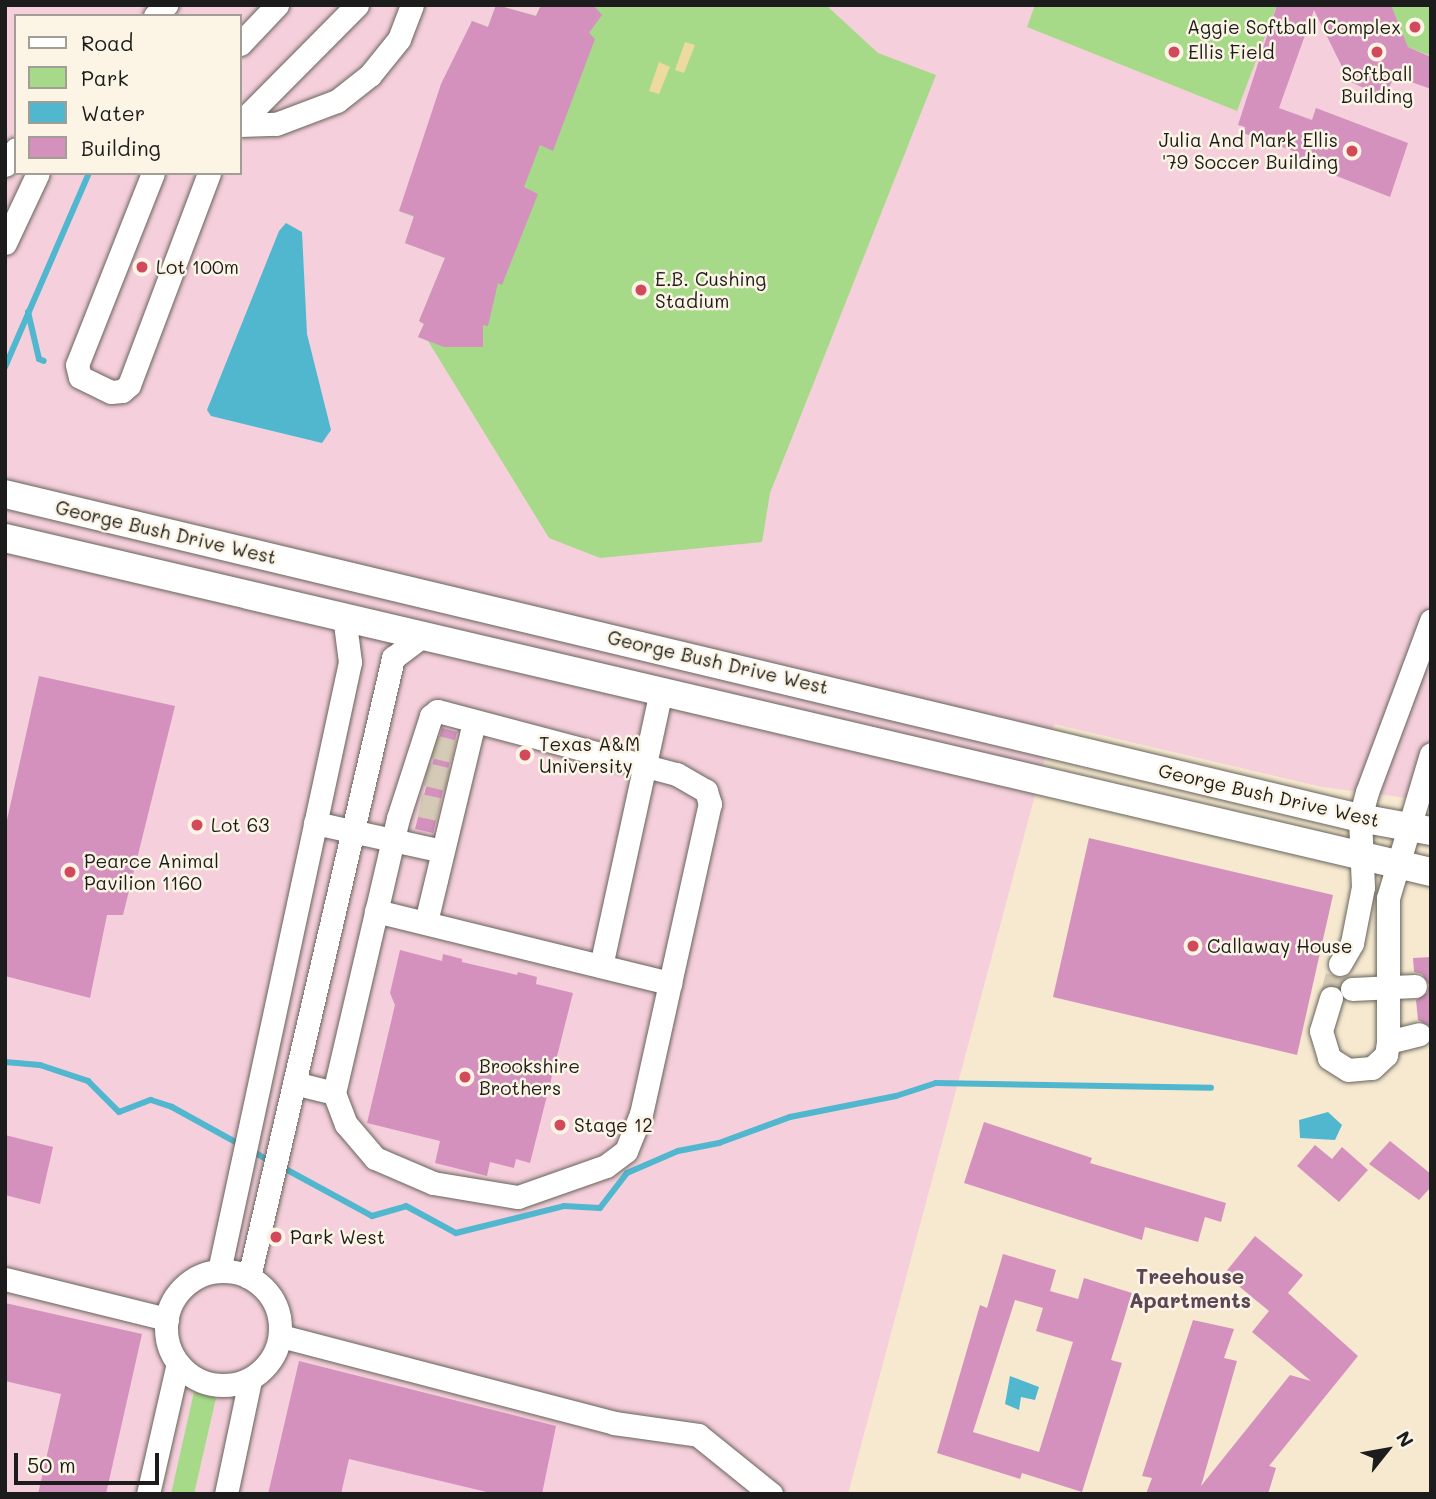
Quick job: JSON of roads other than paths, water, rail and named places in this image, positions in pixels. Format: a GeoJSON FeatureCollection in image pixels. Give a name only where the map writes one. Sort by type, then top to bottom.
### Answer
{"type":"FeatureCollection","features":[{"type":"Feature","properties":{"kind":"main road","name":"George Bush Drive West"},"geometry":{"type":"LineString","coordinates":[[5,494],[816,685],[1360,818],[1419,828]]}},
{"type":"Feature","properties":{"kind":"main road","name":"George Bush Drive West"},"geometry":{"type":"LineString","coordinates":[[5,538],[1431,872]]}},
{"type":"Feature","properties":{"kind":"main road"},"geometry":{"type":"LineString","coordinates":[[661,691],[671,677],[771,699],[816,685]]}},
{"type":"Feature","properties":{"kind":"street"},"geometry":{"type":"LineString","coordinates":[[242,42],[277,5]]}},
{"type":"Feature","properties":{"kind":"street"},"geometry":{"type":"LineString","coordinates":[[242,122],[357,5]]}},
{"type":"Feature","properties":{"kind":"street"},"geometry":{"type":"LineString","coordinates":[[242,124],[276,124],[337,101],[370,75],[399,39],[412,5]]}},
{"type":"Feature","properties":{"kind":"street"},"geometry":{"type":"LineString","coordinates":[[5,243],[37,175]]}},
{"type":"Feature","properties":{"kind":"street"},"geometry":{"type":"LineString","coordinates":[[152,175],[78,361],[80,377],[111,392],[122,391],[129,385],[208,175]]}},
{"type":"Feature","properties":{"kind":"street"},"geometry":{"type":"LineString","coordinates":[[219,1271],[349,662],[344,616]]}},
{"type":"Feature","properties":{"kind":"street"},"geometry":{"type":"LineString","coordinates":[[1340,964],[1352,943],[1363,887],[1360,818],[1431,621]]}},
{"type":"Feature","properties":{"kind":"street"},"geometry":{"type":"LineString","coordinates":[[249,1277],[393,658],[424,635]]}},
{"type":"Feature","properties":{"kind":"street"},"geometry":{"type":"LineString","coordinates":[[601,966],[661,691]]}},
{"type":"Feature","properties":{"kind":"street"},"geometry":{"type":"LineString","coordinates":[[437,711],[644,766],[693,782],[706,791],[710,804],[641,1114],[626,1151],[606,1166],[519,1197],[433,1183],[375,1158],[346,1124],[334,1093],[393,839],[429,807],[444,749],[431,716],[437,711]]}},
{"type":"Feature","properties":{"kind":"street"},"geometry":{"type":"LineString","coordinates":[[426,922],[442,851],[429,807],[436,776],[444,749],[474,722]]}},
{"type":"Feature","properties":{"kind":"street"},"geometry":{"type":"LineString","coordinates":[[1415,986],[1385,989],[1341,993],[1321,1031],[1329,1058],[1348,1070],[1372,1068],[1406,1041],[1385,989],[1388,898],[1397,864],[1419,828],[1431,754]]}},
{"type":"Feature","properties":{"kind":"street"},"geometry":{"type":"LineString","coordinates":[[315,822],[442,851]]}},
{"type":"Feature","properties":{"kind":"street"},"geometry":{"type":"LineString","coordinates":[[376,911],[670,983]]}},
{"type":"Feature","properties":{"kind":"street"},"geometry":{"type":"LineString","coordinates":[[1352,943],[1385,948]]}},
{"type":"Feature","properties":{"kind":"street"},"geometry":{"type":"LineString","coordinates":[[294,1083],[334,1093]]}},
{"type":"Feature","properties":{"kind":"street"},"geometry":{"type":"LineString","coordinates":[[226,1494],[250,1380],[275,1354],[281,1336],[279,1312],[267,1292],[249,1277],[219,1271],[185,1286],[167,1319],[166,1334],[178,1363],[211,1385],[250,1380]]}},
{"type":"Feature","properties":{"kind":"street"},"geometry":{"type":"LineString","coordinates":[[5,1279],[167,1319]]}},
{"type":"Feature","properties":{"kind":"street"},"geometry":{"type":"LineString","coordinates":[[281,1336],[614,1423],[698,1435],[771,1494]]}},
{"type":"Feature","properties":{"kind":"street"},"geometry":{"type":"LineString","coordinates":[[148,1494],[178,1363]]}},
{"type":"Feature","properties":{"kind":"water"},"geometry":{"type":"Polygon","coordinates":[[[286,223],[302,232],[307,334],[331,430],[322,443],[211,416],[207,410],[279,231],[286,223]]]}},
{"type":"Feature","properties":{"kind":"water"},"geometry":{"type":"Polygon","coordinates":[[[1328,1112],[1342,1125],[1335,1140],[1300,1138],[1299,1120],[1328,1112]]]}},
{"type":"Feature","properties":{"kind":"water"},"geometry":{"type":"Polygon","coordinates":[[[1010,1376],[1039,1387],[1035,1400],[1021,1397],[1019,1410],[1005,1404],[1010,1376]]]}},
{"type":"Feature","properties":{"kind":"waterway"},"geometry":{"type":"LineString","coordinates":[[5,367],[88,175]]}},
{"type":"Feature","properties":{"kind":"waterway"},"geometry":{"type":"LineString","coordinates":[[28,312],[39,359],[44,361]]}},
{"type":"Feature","properties":{"kind":"waterway"},"geometry":{"type":"LineString","coordinates":[[5,1062],[40,1065],[88,1081],[119,1112],[151,1100],[172,1107],[270,1161]]}},
{"type":"Feature","properties":{"kind":"waterway"},"geometry":{"type":"LineString","coordinates":[[280,1166],[372,1216],[406,1206],[456,1233],[564,1206],[600,1208],[627,1173],[678,1151],[719,1143],[790,1117],[896,1096],[936,1083],[1211,1088]]}},
{"type":"Feature","properties":{"kind":"tunnel"},"geometry":{"type":"LineString","coordinates":[[433,746],[453,751]]}},
{"type":"Feature","properties":{"kind":"tunnel"},"geometry":{"type":"LineString","coordinates":[[426,774],[447,779]]}},
{"type":"Feature","properties":{"kind":"tunnel"},"geometry":{"type":"LineString","coordinates":[[420,805],[439,809]]}},
{"type":"Feature","properties":{"kind":"tunnel"},"geometry":{"type":"LineString","coordinates":[[1331,998],[1340,964]]}},
{"type":"Feature","properties":{"kind":"place","name":"Aggie Softball Complex"},"geometry":{"type":"Point","coordinates":[1415,27]}},
{"type":"Feature","properties":{"kind":"place","name":"Ellis Field"},"geometry":{"type":"Point","coordinates":[1174,52]}},
{"type":"Feature","properties":{"kind":"place","name":"Softball Building"},"geometry":{"type":"Point","coordinates":[1377,52]}},
{"type":"Feature","properties":{"kind":"place","name":"Julia And Mark Ellis '79 Soccer Building"},"geometry":{"type":"Point","coordinates":[1352,151]}},
{"type":"Feature","properties":{"kind":"place","name":"Lot 100m"},"geometry":{"type":"Point","coordinates":[142,267]}},
{"type":"Feature","properties":{"kind":"place","name":"E.B. Cushing Stadium"},"geometry":{"type":"Point","coordinates":[641,290]}},
{"type":"Feature","properties":{"kind":"place","name":"Texas A&M University"},"geometry":{"type":"Point","coordinates":[525,755]}},
{"type":"Feature","properties":{"kind":"place","name":"Lot 63"},"geometry":{"type":"Point","coordinates":[197,825]}},
{"type":"Feature","properties":{"kind":"place","name":"Pearce Animal Pavilion 1160"},"geometry":{"type":"Point","coordinates":[70,872]}},
{"type":"Feature","properties":{"kind":"place","name":"Callaway House"},"geometry":{"type":"Point","coordinates":[1193,946]}},
{"type":"Feature","properties":{"kind":"place","name":"Brookshire Brothers"},"geometry":{"type":"Point","coordinates":[465,1077]}},
{"type":"Feature","properties":{"kind":"place","name":"Stage 12"},"geometry":{"type":"Point","coordinates":[560,1125]}},
{"type":"Feature","properties":{"kind":"place","name":"Park West"},"geometry":{"type":"Point","coordinates":[276,1237]}},
{"type":"Feature","properties":{"kind":"district","name":"Treehouse Apartments"},"geometry":{"type":"Point","coordinates":[1190,1288]}}]}
